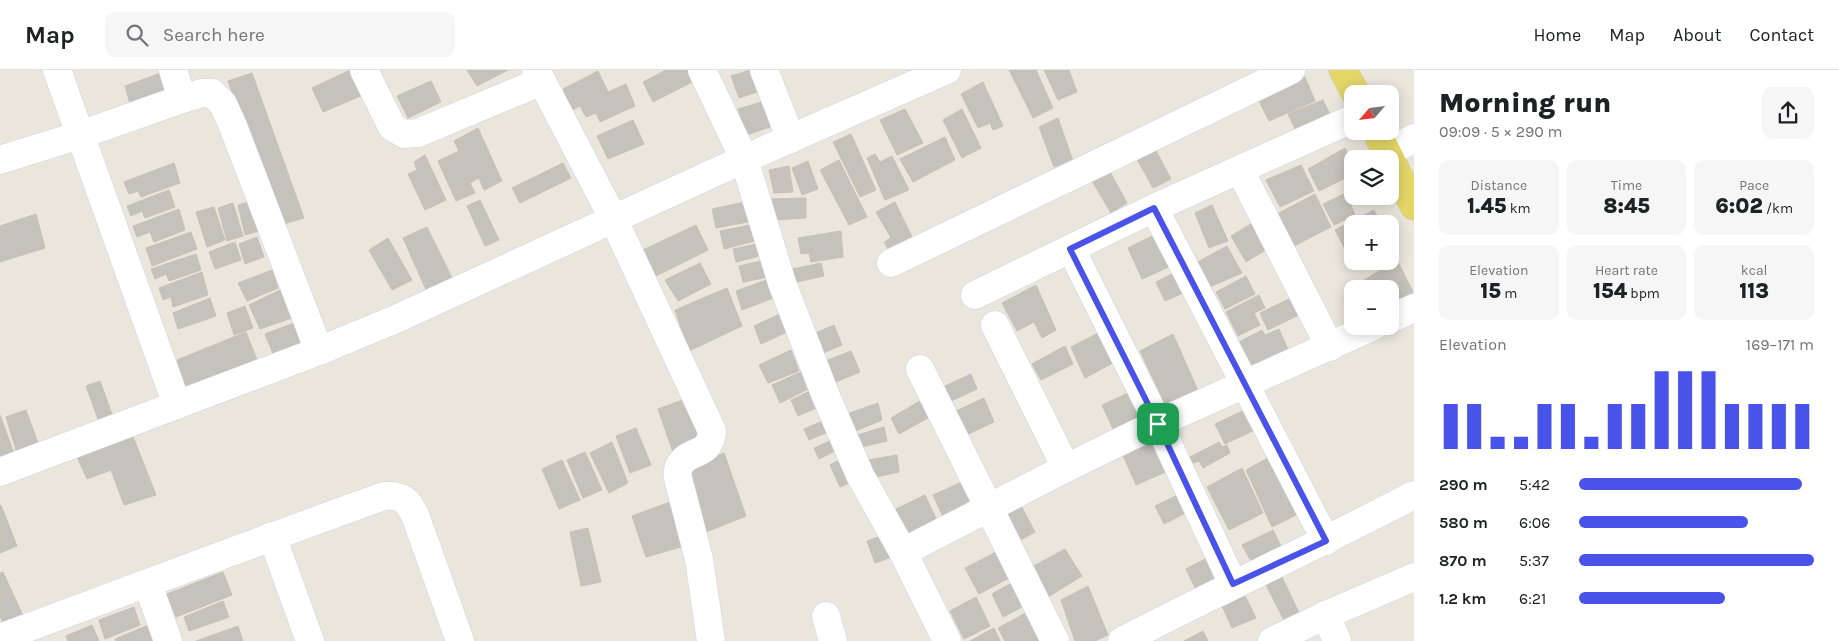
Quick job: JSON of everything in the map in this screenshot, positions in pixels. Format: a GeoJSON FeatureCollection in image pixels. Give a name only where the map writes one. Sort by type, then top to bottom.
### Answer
{"type":"FeatureCollection","features":[{"type":"Feature","properties":{"kind":"main road"},"geometry":{"type":"LineString","coordinates":[[1343,70],[1351,85]]}},
{"type":"Feature","properties":{"kind":"main road"},"geometry":{"type":"LineString","coordinates":[[1382,142],[1414,206]]}},
{"type":"Feature","properties":{"kind":"street"},"geometry":{"type":"LineString","coordinates":[[57,70],[177,405]]}},
{"type":"Feature","properties":{"kind":"street"},"geometry":{"type":"LineString","coordinates":[[173,70],[182,99]]}},
{"type":"Feature","properties":{"kind":"street"},"geometry":{"type":"LineString","coordinates":[[364,70],[392,127],[404,134],[418,133],[539,76],[614,220],[712,431],[712,441],[706,448],[684,459],[678,470],[679,482],[699,560],[711,641]]}},
{"type":"Feature","properties":{"kind":"street"},"geometry":{"type":"LineString","coordinates":[[702,70],[744,160],[782,283],[825,394],[860,475],[903,552],[947,641]]}},
{"type":"Feature","properties":{"kind":"street"},"geometry":{"type":"LineString","coordinates":[[764,70],[791,139]]}},
{"type":"Feature","properties":{"kind":"street"},"geometry":{"type":"LineString","coordinates":[[0,472],[371,330],[947,70]]}},
{"type":"Feature","properties":{"kind":"street"},"geometry":{"type":"LineString","coordinates":[[891,263],[1290,70]]}},
{"type":"Feature","properties":{"kind":"street"},"geometry":{"type":"LineString","coordinates":[[0,160],[80,136],[182,99],[202,93],[212,93],[223,104],[237,135],[319,351]]}},
{"type":"Feature","properties":{"kind":"street"},"geometry":{"type":"LineString","coordinates":[[975,295],[1154,208],[1344,124]]}},
{"type":"Feature","properties":{"kind":"street"},"geometry":{"type":"LineString","coordinates":[[1382,142],[1414,138]]}},
{"type":"Feature","properties":{"kind":"street"},"geometry":{"type":"LineString","coordinates":[[1240,170],[1330,347]]}},
{"type":"Feature","properties":{"kind":"street"},"geometry":{"type":"LineString","coordinates":[[1154,208],[1326,541]]}},
{"type":"Feature","properties":{"kind":"street"},"geometry":{"type":"LineString","coordinates":[[1070,249],[1158,424],[1233,584]]}},
{"type":"Feature","properties":{"kind":"street"},"geometry":{"type":"LineString","coordinates":[[1399,315],[1414,308]]}},
{"type":"Feature","properties":{"kind":"street"},"geometry":{"type":"LineString","coordinates":[[995,326],[1066,468]]}},
{"type":"Feature","properties":{"kind":"street"},"geometry":{"type":"LineString","coordinates":[[903,552],[1066,468],[1158,424],[1355,335]]}},
{"type":"Feature","properties":{"kind":"street"},"geometry":{"type":"LineString","coordinates":[[920,369],[1055,641]]}},
{"type":"Feature","properties":{"kind":"street"},"geometry":{"type":"LineString","coordinates":[[1122,641],[1233,584],[1326,541],[1414,494]]}},
{"type":"Feature","properties":{"kind":"street"},"geometry":{"type":"LineString","coordinates":[[12,637],[272,536],[384,496],[396,495],[407,500],[415,516],[460,641]]}},
{"type":"Feature","properties":{"kind":"street"},"geometry":{"type":"LineString","coordinates":[[272,536],[310,641]]}},
{"type":"Feature","properties":{"kind":"street"},"geometry":{"type":"LineString","coordinates":[[1272,641],[1326,615],[1414,577]]}},
{"type":"Feature","properties":{"kind":"street"},"geometry":{"type":"LineString","coordinates":[[148,584],[168,641]]}},
{"type":"Feature","properties":{"kind":"street"},"geometry":{"type":"LineString","coordinates":[[1326,615],[1337,641]]}},
{"type":"Feature","properties":{"kind":"building"},"geometry":{"type":"Polygon","coordinates":[[[169,70],[177,100],[133,114],[125,86],[169,70]]]}},
{"type":"Feature","properties":{"kind":"building"},"geometry":{"type":"Polygon","coordinates":[[[350,70],[354,70],[363,95],[323,112],[312,88],[350,70]]]}},
{"type":"Feature","properties":{"kind":"building"},"geometry":{"type":"Polygon","coordinates":[[[467,70],[508,70],[477,86],[467,70]]]}},
{"type":"Feature","properties":{"kind":"building"},"geometry":{"type":"Polygon","coordinates":[[[666,70],[692,70],[696,80],[653,102],[643,82],[666,70]]]}},
{"type":"Feature","properties":{"kind":"building"},"geometry":{"type":"Polygon","coordinates":[[[750,70],[757,70],[763,90],[739,98],[731,76],[750,70]]]}},
{"type":"Feature","properties":{"kind":"building"},"geometry":{"type":"Polygon","coordinates":[[[1009,70],[1036,70],[1053,108],[1033,118],[1009,70]]]}},
{"type":"Feature","properties":{"kind":"building"},"geometry":{"type":"Polygon","coordinates":[[[1044,70],[1069,70],[1077,92],[1058,100],[1044,70]]]}},
{"type":"Feature","properties":{"kind":"building"},"geometry":{"type":"Polygon","coordinates":[[[598,71],[608,92],[626,84],[635,106],[600,122],[596,113],[586,117],[580,106],[572,110],[563,89],[598,71]]]}},
{"type":"Feature","properties":{"kind":"building"},"geometry":{"type":"Polygon","coordinates":[[[252,73],[304,218],[280,225],[228,81],[252,73]]]}},
{"type":"Feature","properties":{"kind":"building"},"geometry":{"type":"Polygon","coordinates":[[[1305,77],[1315,101],[1269,121],[1258,99],[1305,77]]]}},
{"type":"Feature","properties":{"kind":"building"},"geometry":{"type":"Polygon","coordinates":[[[431,81],[441,102],[408,118],[397,96],[431,81]]]}},
{"type":"Feature","properties":{"kind":"building"},"geometry":{"type":"Polygon","coordinates":[[[983,82],[1003,126],[993,130],[990,123],[978,128],[961,94],[983,82]]]}},
{"type":"Feature","properties":{"kind":"building"},"geometry":{"type":"Polygon","coordinates":[[[1323,100],[1335,125],[1301,141],[1288,114],[1323,100]]]}},
{"type":"Feature","properties":{"kind":"building"},"geometry":{"type":"Polygon","coordinates":[[[762,102],[770,127],[747,135],[738,109],[762,102]]]}},
{"type":"Feature","properties":{"kind":"building"},"geometry":{"type":"Polygon","coordinates":[[[905,109],[923,143],[897,155],[880,120],[905,109]]]}},
{"type":"Feature","properties":{"kind":"building"},"geometry":{"type":"Polygon","coordinates":[[[962,109],[981,148],[962,158],[943,120],[962,109]]]}},
{"type":"Feature","properties":{"kind":"building"},"geometry":{"type":"Polygon","coordinates":[[[1058,118],[1073,161],[1054,167],[1039,127],[1058,118]]]}},
{"type":"Feature","properties":{"kind":"building"},"geometry":{"type":"Polygon","coordinates":[[[633,120],[644,144],[608,159],[597,136],[633,120]]]}},
{"type":"Feature","properties":{"kind":"building"},"geometry":{"type":"Polygon","coordinates":[[[478,128],[502,181],[484,190],[479,178],[470,183],[475,193],[456,201],[438,161],[459,151],[454,141],[478,128]]]}},
{"type":"Feature","properties":{"kind":"building"},"geometry":{"type":"Polygon","coordinates":[[[851,134],[876,190],[860,197],[833,142],[851,134]]]}},
{"type":"Feature","properties":{"kind":"building"},"geometry":{"type":"Polygon","coordinates":[[[945,137],[955,160],[913,182],[900,159],[945,137]]]}},
{"type":"Feature","properties":{"kind":"building"},"geometry":{"type":"Polygon","coordinates":[[[1152,143],[1171,179],[1153,188],[1133,152],[1152,143]]]}},
{"type":"Feature","properties":{"kind":"building"},"geometry":{"type":"Polygon","coordinates":[[[1345,148],[1344,179],[1319,191],[1308,169],[1345,148]]]}},
{"type":"Feature","properties":{"kind":"building"},"geometry":{"type":"Polygon","coordinates":[[[875,154],[880,162],[892,156],[909,190],[885,200],[867,158],[875,154]]]}},
{"type":"Feature","properties":{"kind":"building"},"geometry":{"type":"Polygon","coordinates":[[[425,155],[446,200],[425,210],[408,174],[417,170],[414,162],[425,155]]]}},
{"type":"Feature","properties":{"kind":"building"},"geometry":{"type":"Polygon","coordinates":[[[839,160],[867,217],[849,225],[820,170],[839,160]]]}},
{"type":"Feature","properties":{"kind":"building"},"geometry":{"type":"Polygon","coordinates":[[[808,161],[818,189],[802,195],[792,168],[808,161]]]}},
{"type":"Feature","properties":{"kind":"building"},"geometry":{"type":"Polygon","coordinates":[[[174,163],[180,183],[141,197],[138,191],[129,194],[124,182],[174,163]]]}},
{"type":"Feature","properties":{"kind":"building"},"geometry":{"type":"Polygon","coordinates":[[[563,163],[571,178],[520,203],[512,188],[563,163]]]}},
{"type":"Feature","properties":{"kind":"building"},"geometry":{"type":"Polygon","coordinates":[[[1301,165],[1314,191],[1280,207],[1266,180],[1301,165]]]}},
{"type":"Feature","properties":{"kind":"building"},"geometry":{"type":"Polygon","coordinates":[[[789,166],[793,192],[774,193],[769,170],[789,166]]]}},
{"type":"Feature","properties":{"kind":"building"},"geometry":{"type":"Polygon","coordinates":[[[1109,170],[1127,203],[1111,213],[1092,181],[1109,170]]]}},
{"type":"Feature","properties":{"kind":"building"},"geometry":{"type":"Polygon","coordinates":[[[169,190],[175,207],[145,218],[142,211],[131,216],[127,206],[169,190]]]}},
{"type":"Feature","properties":{"kind":"building"},"geometry":{"type":"Polygon","coordinates":[[[1315,194],[1331,227],[1294,246],[1277,214],[1315,194]]]}},
{"type":"Feature","properties":{"kind":"building"},"geometry":{"type":"Polygon","coordinates":[[[1344,194],[1344,205],[1351,205],[1355,215],[1344,215],[1344,220],[1334,225],[1323,204],[1344,194]]]}},
{"type":"Feature","properties":{"kind":"building"},"geometry":{"type":"Polygon","coordinates":[[[806,198],[806,218],[772,220],[771,199],[806,198]]]}},
{"type":"Feature","properties":{"kind":"building"},"geometry":{"type":"Polygon","coordinates":[[[480,200],[499,240],[485,246],[467,206],[480,200]]]}},
{"type":"Feature","properties":{"kind":"building"},"geometry":{"type":"Polygon","coordinates":[[[252,201],[260,231],[245,235],[238,205],[252,201]]]}},
{"type":"Feature","properties":{"kind":"building"},"geometry":{"type":"Polygon","coordinates":[[[750,201],[753,221],[716,228],[712,209],[750,201]]]}},
{"type":"Feature","properties":{"kind":"building"},"geometry":{"type":"Polygon","coordinates":[[[895,202],[917,247],[893,258],[884,242],[891,238],[876,212],[895,202]]]}},
{"type":"Feature","properties":{"kind":"building"},"geometry":{"type":"Polygon","coordinates":[[[233,203],[243,236],[227,241],[218,208],[233,203]]]}},
{"type":"Feature","properties":{"kind":"building"},"geometry":{"type":"Polygon","coordinates":[[[1212,205],[1228,241],[1209,248],[1195,213],[1212,205]]]}},
{"type":"Feature","properties":{"kind":"building"},"geometry":{"type":"Polygon","coordinates":[[[214,207],[225,240],[207,247],[196,212],[214,207]]]}},
{"type":"Feature","properties":{"kind":"building"},"geometry":{"type":"Polygon","coordinates":[[[179,209],[185,230],[154,242],[150,232],[137,237],[133,226],[179,209]]]}},
{"type":"Feature","properties":{"kind":"building"},"geometry":{"type":"Polygon","coordinates":[[[1374,210],[1376,215],[1364,215],[1374,210]]]}},
{"type":"Feature","properties":{"kind":"building"},"geometry":{"type":"Polygon","coordinates":[[[36,214],[45,248],[0,262],[0,226],[36,214]]]}},
{"type":"Feature","properties":{"kind":"building"},"geometry":{"type":"Polygon","coordinates":[[[1259,219],[1274,245],[1246,262],[1231,236],[1259,219]]]}},
{"type":"Feature","properties":{"kind":"building"},"geometry":{"type":"Polygon","coordinates":[[[755,224],[759,240],[724,249],[720,231],[755,224]]]}},
{"type":"Feature","properties":{"kind":"building"},"geometry":{"type":"Polygon","coordinates":[[[696,225],[708,250],[656,276],[643,250],[696,225]]]}},
{"type":"Feature","properties":{"kind":"building"},"geometry":{"type":"Polygon","coordinates":[[[1344,225],[1344,247],[1335,230],[1344,225]]]}},
{"type":"Feature","properties":{"kind":"building"},"geometry":{"type":"Polygon","coordinates":[[[427,227],[453,280],[427,292],[403,238],[427,227]]]}},
{"type":"Feature","properties":{"kind":"building"},"geometry":{"type":"Polygon","coordinates":[[[841,231],[843,257],[811,262],[809,253],[801,254],[798,238],[841,231]]]}},
{"type":"Feature","properties":{"kind":"building"},"geometry":{"type":"Polygon","coordinates":[[[191,232],[197,249],[152,266],[146,248],[191,232]]]}},
{"type":"Feature","properties":{"kind":"building"},"geometry":{"type":"Polygon","coordinates":[[[1160,232],[1175,264],[1142,279],[1128,248],[1160,232]]]}},
{"type":"Feature","properties":{"kind":"building"},"geometry":{"type":"Polygon","coordinates":[[[257,237],[264,257],[245,264],[239,244],[257,237]]]}},
{"type":"Feature","properties":{"kind":"building"},"geometry":{"type":"Polygon","coordinates":[[[388,238],[412,280],[392,290],[369,250],[388,238]]]}},
{"type":"Feature","properties":{"kind":"building"},"geometry":{"type":"Polygon","coordinates":[[[235,242],[241,260],[215,269],[209,252],[235,242]]]}},
{"type":"Feature","properties":{"kind":"building"},"geometry":{"type":"Polygon","coordinates":[[[762,243],[764,255],[736,262],[733,249],[762,243]]]}},
{"type":"Feature","properties":{"kind":"building"},"geometry":{"type":"Polygon","coordinates":[[[1227,246],[1242,273],[1207,288],[1194,264],[1227,246]]]}},
{"type":"Feature","properties":{"kind":"building"},"geometry":{"type":"Polygon","coordinates":[[[196,254],[201,270],[169,281],[166,274],[155,279],[151,269],[196,254]]]}},
{"type":"Feature","properties":{"kind":"building"},"geometry":{"type":"Polygon","coordinates":[[[765,260],[768,277],[743,282],[739,266],[765,260]]]}},
{"type":"Feature","properties":{"kind":"building"},"geometry":{"type":"Polygon","coordinates":[[[700,263],[711,284],[678,301],[665,280],[700,263]]]}},
{"type":"Feature","properties":{"kind":"building"},"geometry":{"type":"Polygon","coordinates":[[[821,263],[824,276],[792,283],[788,270],[821,263]]]}},
{"type":"Feature","properties":{"kind":"building"},"geometry":{"type":"Polygon","coordinates":[[[1399,264],[1413,292],[1399,301],[1399,280],[1364,280],[1381,270],[1399,270],[1399,264]]]}},
{"type":"Feature","properties":{"kind":"building"},"geometry":{"type":"Polygon","coordinates":[[[1182,269],[1192,289],[1165,301],[1156,282],[1182,269]]]}},
{"type":"Feature","properties":{"kind":"building"},"geometry":{"type":"Polygon","coordinates":[[[272,270],[278,288],[247,301],[238,283],[272,270]]]}},
{"type":"Feature","properties":{"kind":"building"},"geometry":{"type":"Polygon","coordinates":[[[202,272],[208,295],[173,307],[171,297],[163,300],[159,288],[202,272]]]}},
{"type":"Feature","properties":{"kind":"building"},"geometry":{"type":"Polygon","coordinates":[[[1246,276],[1255,294],[1225,309],[1216,292],[1246,276]]]}},
{"type":"Feature","properties":{"kind":"building"},"geometry":{"type":"Polygon","coordinates":[[[769,279],[776,297],[742,310],[736,291],[769,279]]]}},
{"type":"Feature","properties":{"kind":"building"},"geometry":{"type":"Polygon","coordinates":[[[1036,285],[1056,330],[1042,338],[1034,322],[1017,331],[1002,303],[1036,285]]]}},
{"type":"Feature","properties":{"kind":"building"},"geometry":{"type":"Polygon","coordinates":[[[727,288],[742,326],[689,351],[675,310],[727,288]]]}},
{"type":"Feature","properties":{"kind":"building"},"geometry":{"type":"Polygon","coordinates":[[[280,290],[292,318],[260,329],[249,305],[280,290]]]}},
{"type":"Feature","properties":{"kind":"building"},"geometry":{"type":"Polygon","coordinates":[[[1301,293],[1309,310],[1268,330],[1260,313],[1301,293]]]}},
{"type":"Feature","properties":{"kind":"building"},"geometry":{"type":"Polygon","coordinates":[[[1259,295],[1265,308],[1254,313],[1260,325],[1238,336],[1226,312],[1259,295]]]}},
{"type":"Feature","properties":{"kind":"building"},"geometry":{"type":"Polygon","coordinates":[[[210,298],[216,316],[178,329],[173,313],[210,298]]]}},
{"type":"Feature","properties":{"kind":"building"},"geometry":{"type":"Polygon","coordinates":[[[245,306],[253,328],[234,335],[227,313],[245,306]]]}},
{"type":"Feature","properties":{"kind":"building"},"geometry":{"type":"Polygon","coordinates":[[[782,313],[789,331],[761,344],[754,326],[782,313]]]}},
{"type":"Feature","properties":{"kind":"building"},"geometry":{"type":"Polygon","coordinates":[[[294,323],[302,347],[274,356],[265,334],[294,323]]]}},
{"type":"Feature","properties":{"kind":"building"},"geometry":{"type":"Polygon","coordinates":[[[834,325],[842,345],[821,354],[813,334],[834,325]]]}},
{"type":"Feature","properties":{"kind":"building"},"geometry":{"type":"Polygon","coordinates":[[[1106,329],[1120,359],[1085,378],[1071,347],[1106,329]]]}},
{"type":"Feature","properties":{"kind":"building"},"geometry":{"type":"Polygon","coordinates":[[[1279,329],[1290,354],[1253,371],[1239,342],[1262,330],[1265,335],[1279,329]]]}},
{"type":"Feature","properties":{"kind":"building"},"geometry":{"type":"Polygon","coordinates":[[[246,332],[258,362],[187,390],[177,360],[246,332]]]}},
{"type":"Feature","properties":{"kind":"building"},"geometry":{"type":"Polygon","coordinates":[[[1173,334],[1199,393],[1167,408],[1140,351],[1173,334]]]}},
{"type":"Feature","properties":{"kind":"building"},"geometry":{"type":"Polygon","coordinates":[[[1065,346],[1073,364],[1041,380],[1032,364],[1065,346]]]}},
{"type":"Feature","properties":{"kind":"building"},"geometry":{"type":"Polygon","coordinates":[[[791,350],[799,371],[768,383],[759,365],[791,350]]]}},
{"type":"Feature","properties":{"kind":"building"},"geometry":{"type":"Polygon","coordinates":[[[851,351],[860,372],[831,384],[823,362],[851,351]]]}},
{"type":"Feature","properties":{"kind":"building"},"geometry":{"type":"Polygon","coordinates":[[[801,372],[808,389],[780,403],[772,385],[801,372]]]}},
{"type":"Feature","properties":{"kind":"building"},"geometry":{"type":"Polygon","coordinates":[[[971,374],[977,389],[949,402],[943,387],[971,374]]]}},
{"type":"Feature","properties":{"kind":"building"},"geometry":{"type":"Polygon","coordinates":[[[100,381],[112,414],[98,419],[86,386],[100,381]]]}},
{"type":"Feature","properties":{"kind":"building"},"geometry":{"type":"Polygon","coordinates":[[[1139,388],[1149,412],[1113,429],[1102,405],[1139,388]]]}},
{"type":"Feature","properties":{"kind":"building"},"geometry":{"type":"Polygon","coordinates":[[[810,391],[816,408],[798,416],[791,400],[810,391]]]}},
{"type":"Feature","properties":{"kind":"building"},"geometry":{"type":"Polygon","coordinates":[[[927,397],[935,414],[899,434],[891,418],[927,397]]]}},
{"type":"Feature","properties":{"kind":"building"},"geometry":{"type":"Polygon","coordinates":[[[688,398],[704,444],[674,455],[658,409],[688,398]]]}},
{"type":"Feature","properties":{"kind":"building"},"geometry":{"type":"Polygon","coordinates":[[[984,398],[994,422],[962,437],[952,413],[984,398]]]}},
{"type":"Feature","properties":{"kind":"building"},"geometry":{"type":"Polygon","coordinates":[[[878,403],[882,420],[853,432],[847,414],[878,403]]]}},
{"type":"Feature","properties":{"kind":"building"},"geometry":{"type":"Polygon","coordinates":[[[1253,406],[1263,426],[1225,444],[1215,424],[1253,406]]]}},
{"type":"Feature","properties":{"kind":"building"},"geometry":{"type":"Polygon","coordinates":[[[26,410],[38,443],[16,450],[6,417],[26,410]]]}},
{"type":"Feature","properties":{"kind":"building"},"geometry":{"type":"Polygon","coordinates":[[[0,415],[15,456],[0,461],[0,415]]]}},
{"type":"Feature","properties":{"kind":"building"},"geometry":{"type":"Polygon","coordinates":[[[825,420],[830,431],[809,440],[804,429],[825,420]]]}},
{"type":"Feature","properties":{"kind":"building"},"geometry":{"type":"Polygon","coordinates":[[[884,427],[887,441],[857,448],[854,436],[884,427]]]}},
{"type":"Feature","properties":{"kind":"building"},"geometry":{"type":"Polygon","coordinates":[[[636,428],[651,465],[630,473],[616,436],[636,428]]]}},
{"type":"Feature","properties":{"kind":"building"},"geometry":{"type":"Polygon","coordinates":[[[132,434],[156,495],[124,505],[111,470],[87,479],[77,457],[132,434]]]}},
{"type":"Feature","properties":{"kind":"building"},"geometry":{"type":"Polygon","coordinates":[[[1154,436],[1170,470],[1136,485],[1122,453],[1154,436]]]}},
{"type":"Feature","properties":{"kind":"building"},"geometry":{"type":"Polygon","coordinates":[[[834,439],[839,449],[819,459],[814,448],[834,439]]]}},
{"type":"Feature","properties":{"kind":"building"},"geometry":{"type":"Polygon","coordinates":[[[612,442],[628,483],[609,493],[590,453],[612,442]]]}},
{"type":"Feature","properties":{"kind":"building"},"geometry":{"type":"Polygon","coordinates":[[[1219,442],[1222,447],[1227,445],[1230,453],[1203,468],[1199,461],[1193,463],[1190,457],[1219,442]]]}},
{"type":"Feature","properties":{"kind":"building"},"geometry":{"type":"Polygon","coordinates":[[[585,452],[602,490],[583,498],[567,460],[585,452]]]}},
{"type":"Feature","properties":{"kind":"building"},"geometry":{"type":"Polygon","coordinates":[[[724,453],[746,516],[706,532],[683,471],[724,453]]]}},
{"type":"Feature","properties":{"kind":"building"},"geometry":{"type":"Polygon","coordinates":[[[1277,453],[1306,510],[1272,527],[1246,470],[1277,453]]]}},
{"type":"Feature","properties":{"kind":"building"},"geometry":{"type":"Polygon","coordinates":[[[897,455],[899,472],[871,478],[868,460],[897,455]]]}},
{"type":"Feature","properties":{"kind":"building"},"geometry":{"type":"Polygon","coordinates":[[[841,459],[852,482],[840,487],[830,465],[841,459]]]}},
{"type":"Feature","properties":{"kind":"building"},"geometry":{"type":"Polygon","coordinates":[[[562,460],[580,500],[559,509],[542,469],[562,460]]]}},
{"type":"Feature","properties":{"kind":"building"},"geometry":{"type":"Polygon","coordinates":[[[1242,468],[1263,513],[1229,530],[1207,487],[1242,468]]]}},
{"type":"Feature","properties":{"kind":"building"},"geometry":{"type":"Polygon","coordinates":[[[962,482],[972,504],[943,517],[933,495],[962,482]]]}},
{"type":"Feature","properties":{"kind":"building"},"geometry":{"type":"Polygon","coordinates":[[[1188,490],[1196,508],[1164,524],[1155,506],[1188,490]]]}},
{"type":"Feature","properties":{"kind":"building"},"geometry":{"type":"Polygon","coordinates":[[[925,495],[939,525],[905,540],[890,512],[925,495]]]}},
{"type":"Feature","properties":{"kind":"building"},"geometry":{"type":"Polygon","coordinates":[[[1018,500],[1035,532],[1015,543],[998,511],[1018,500]]]}},
{"type":"Feature","properties":{"kind":"building"},"geometry":{"type":"Polygon","coordinates":[[[670,502],[684,546],[646,557],[632,516],[670,502]]]}},
{"type":"Feature","properties":{"kind":"building"},"geometry":{"type":"Polygon","coordinates":[[[0,506],[17,546],[0,553],[0,506]]]}},
{"type":"Feature","properties":{"kind":"building"},"geometry":{"type":"Polygon","coordinates":[[[588,528],[601,582],[581,586],[570,532],[588,528]]]}},
{"type":"Feature","properties":{"kind":"building"},"geometry":{"type":"Polygon","coordinates":[[[1273,530],[1286,556],[1256,570],[1242,545],[1273,530]]]}},
{"type":"Feature","properties":{"kind":"building"},"geometry":{"type":"Polygon","coordinates":[[[884,535],[892,557],[875,563],[867,541],[884,535]]]}},
{"type":"Feature","properties":{"kind":"building"},"geometry":{"type":"Polygon","coordinates":[[[1065,549],[1082,576],[1048,597],[1028,569],[1065,549]]]}},
{"type":"Feature","properties":{"kind":"building"},"geometry":{"type":"Polygon","coordinates":[[[1000,550],[1013,576],[979,594],[965,568],[1000,550]]]}},
{"type":"Feature","properties":{"kind":"building"},"geometry":{"type":"Polygon","coordinates":[[[1205,559],[1218,587],[1199,596],[1186,569],[1205,559]]]}},
{"type":"Feature","properties":{"kind":"building"},"geometry":{"type":"Polygon","coordinates":[[[3,572],[24,618],[5,627],[0,616],[0,573],[3,572]]]}},
{"type":"Feature","properties":{"kind":"building"},"geometry":{"type":"Polygon","coordinates":[[[223,572],[232,595],[176,617],[167,594],[223,572]]]}},
{"type":"Feature","properties":{"kind":"building"},"geometry":{"type":"Polygon","coordinates":[[[1280,573],[1302,619],[1287,626],[1264,581],[1280,573]]]}},
{"type":"Feature","properties":{"kind":"building"},"geometry":{"type":"Polygon","coordinates":[[[1020,578],[1031,602],[1003,617],[992,594],[1020,578]]]}},
{"type":"Feature","properties":{"kind":"building"},"geometry":{"type":"Polygon","coordinates":[[[1088,586],[1108,635],[1095,641],[1075,641],[1061,600],[1088,586]]]}},
{"type":"Feature","properties":{"kind":"building"},"geometry":{"type":"Polygon","coordinates":[[[1245,596],[1256,618],[1232,628],[1222,606],[1245,596]]]}},
{"type":"Feature","properties":{"kind":"building"},"geometry":{"type":"Polygon","coordinates":[[[976,597],[990,626],[964,639],[950,611],[976,597]]]}},
{"type":"Feature","properties":{"kind":"building"},"geometry":{"type":"Polygon","coordinates":[[[223,601],[229,617],[189,631],[184,617],[223,601]]]}},
{"type":"Feature","properties":{"kind":"building"},"geometry":{"type":"Polygon","coordinates":[[[134,607],[140,625],[105,639],[99,620],[134,607]]]}},
{"type":"Feature","properties":{"kind":"building"},"geometry":{"type":"Polygon","coordinates":[[[1033,609],[1050,641],[1005,641],[998,628],[1033,609]]]}},
{"type":"Feature","properties":{"kind":"building"},"geometry":{"type":"Polygon","coordinates":[[[151,624],[157,641],[116,641],[115,639],[151,624]]]}},
{"type":"Feature","properties":{"kind":"building"},"geometry":{"type":"Polygon","coordinates":[[[92,625],[99,641],[68,641],[66,636],[92,625]]]}},
{"type":"Feature","properties":{"kind":"building"},"geometry":{"type":"Polygon","coordinates":[[[238,626],[243,641],[196,641],[238,626]]]}},
{"type":"Feature","properties":{"kind":"building"},"geometry":{"type":"Polygon","coordinates":[[[994,628],[1000,641],[970,641],[994,628]]]}},
{"type":"Feature","properties":{"kind":"building"},"geometry":{"type":"Polygon","coordinates":[[[1203,631],[1208,641],[1184,641],[1203,631]]]}},
{"type":"Feature","properties":{"kind":"route"},"geometry":{"type":"LineString","coordinates":[[1154,208],[1326,541],[1233,584],[1158,424],[1070,249],[1154,208]]}}]}
